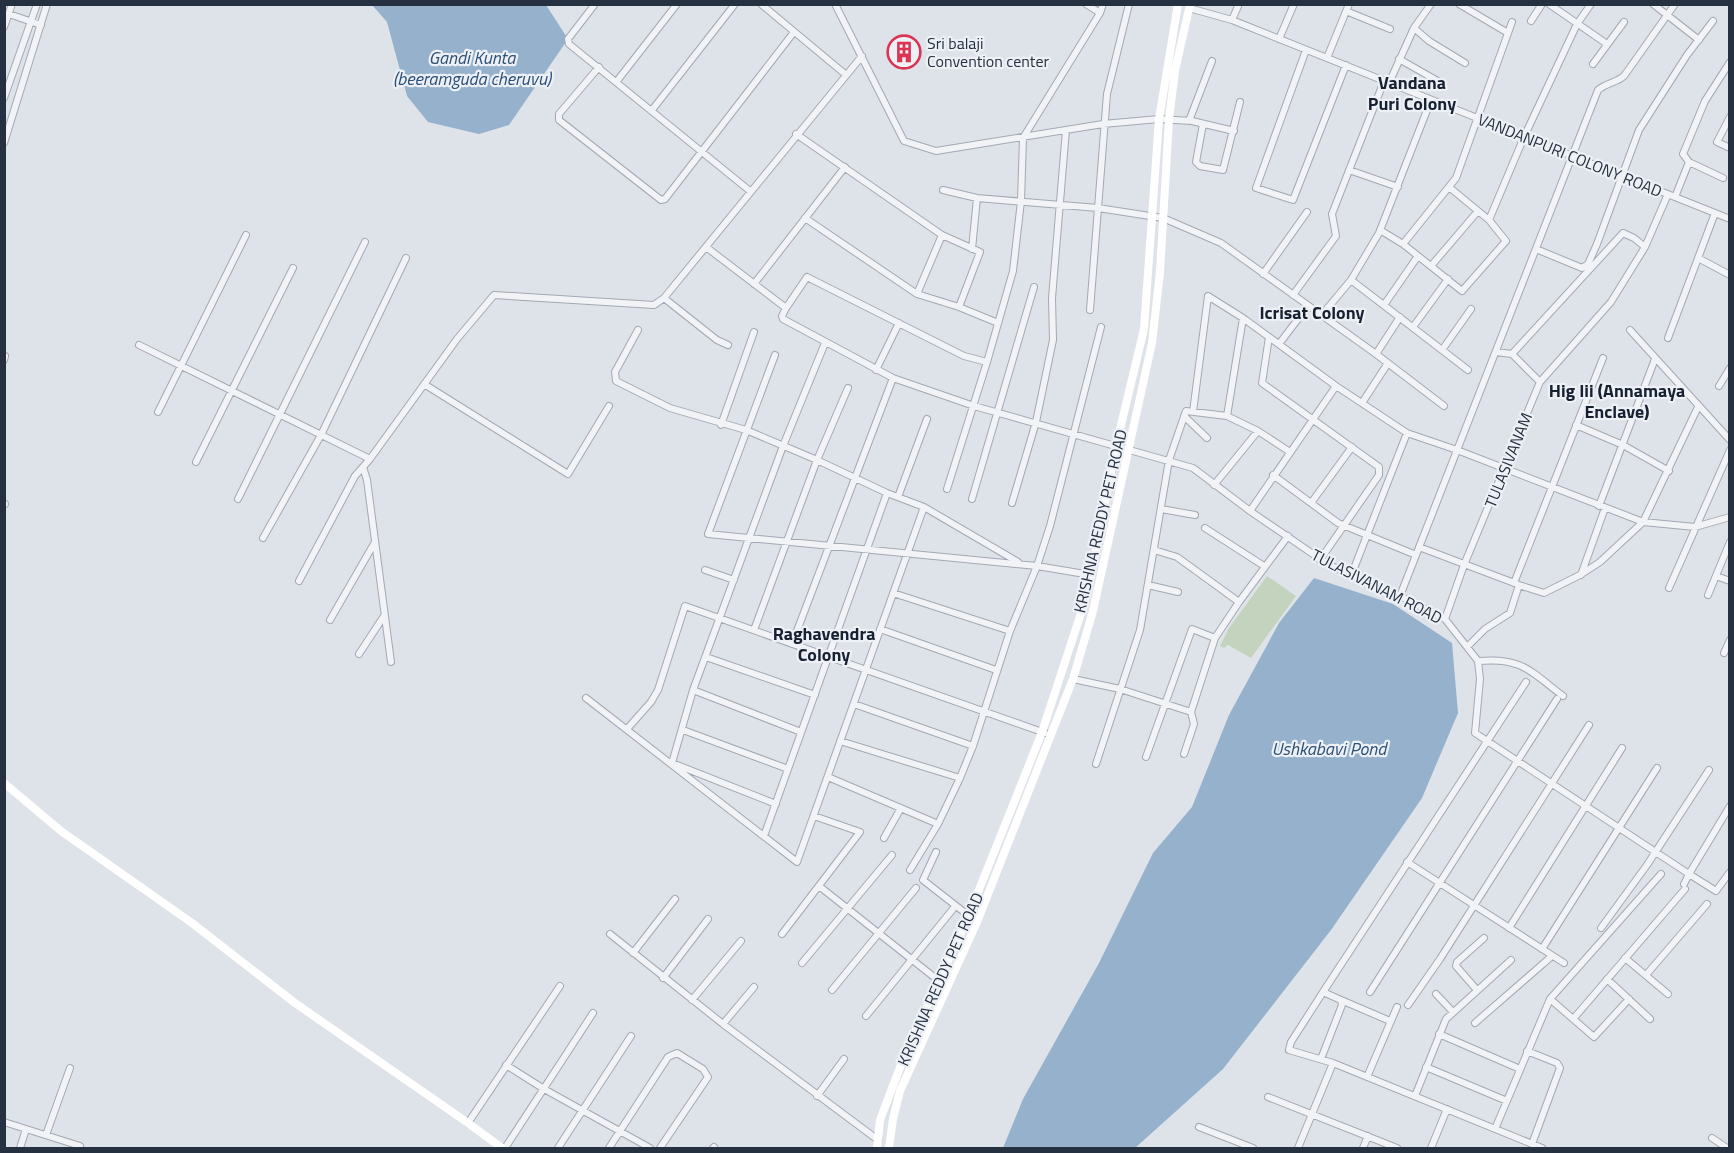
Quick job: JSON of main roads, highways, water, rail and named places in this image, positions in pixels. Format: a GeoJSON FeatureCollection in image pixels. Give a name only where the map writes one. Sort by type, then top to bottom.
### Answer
{"type":"FeatureCollection","features":[{"type":"Feature","properties":{"kind":"main road","name":"KRISHNA REDDY PET ROAD"},"geometry":{"type":"LineString","coordinates":[[878,1144],[880,1120],[907,1049],[969,916],[1041,732],[1084,604],[1116,446],[1132,387],[1144,329],[1159,119],[1178,4]]}},
{"type":"Feature","properties":{"kind":"main road","name":"KRISHNA REDDY PET ROAD"},"geometry":{"type":"LineString","coordinates":[[889,1149],[900,1091],[976,922],[1073,679],[1093,611],[1152,343],[1160,272],[1169,119],[1175,71],[1190,6]]}},
{"type":"Feature","properties":{"kind":"main road"},"geometry":{"type":"LineString","coordinates":[[4,783],[61,831],[192,923],[296,1003],[503,1149]]}},
{"type":"Feature","properties":{"kind":"water","name":"Gandi Kunta (beeramguda cheruvu)"},"geometry":{"type":"Polygon","coordinates":[[[372,5],[546,5],[568,39],[509,125],[479,134],[428,122],[407,96],[387,22],[372,5]]]}},
{"type":"Feature","properties":{"kind":"water","name":"Ushkabavi Pond"},"geometry":{"type":"Polygon","coordinates":[[[1314,578],[1393,604],[1452,643],[1458,713],[1422,798],[1331,930],[1223,1069],[1135,1148],[1003,1148],[1023,1099],[1099,963],[1153,853],[1192,807],[1229,715],[1279,623],[1314,578]]]}},
{"type":"Feature","properties":{"kind":"place","name":"Sri balaji Convention center"},"geometry":{"type":"Point","coordinates":[904,52]}},
{"type":"Feature","properties":{"kind":"district","name":"Vandana Puri Colony"},"geometry":{"type":"Point","coordinates":[1412,94]}},
{"type":"Feature","properties":{"kind":"district","name":"Icrisat Colony"},"geometry":{"type":"Point","coordinates":[1312,313]}},
{"type":"Feature","properties":{"kind":"district","name":"Hig Iii (Annamaya Enclave)"},"geometry":{"type":"Point","coordinates":[1617,401]}},
{"type":"Feature","properties":{"kind":"district","name":"Raghavendra Colony"},"geometry":{"type":"Point","coordinates":[824,644]}}]}
